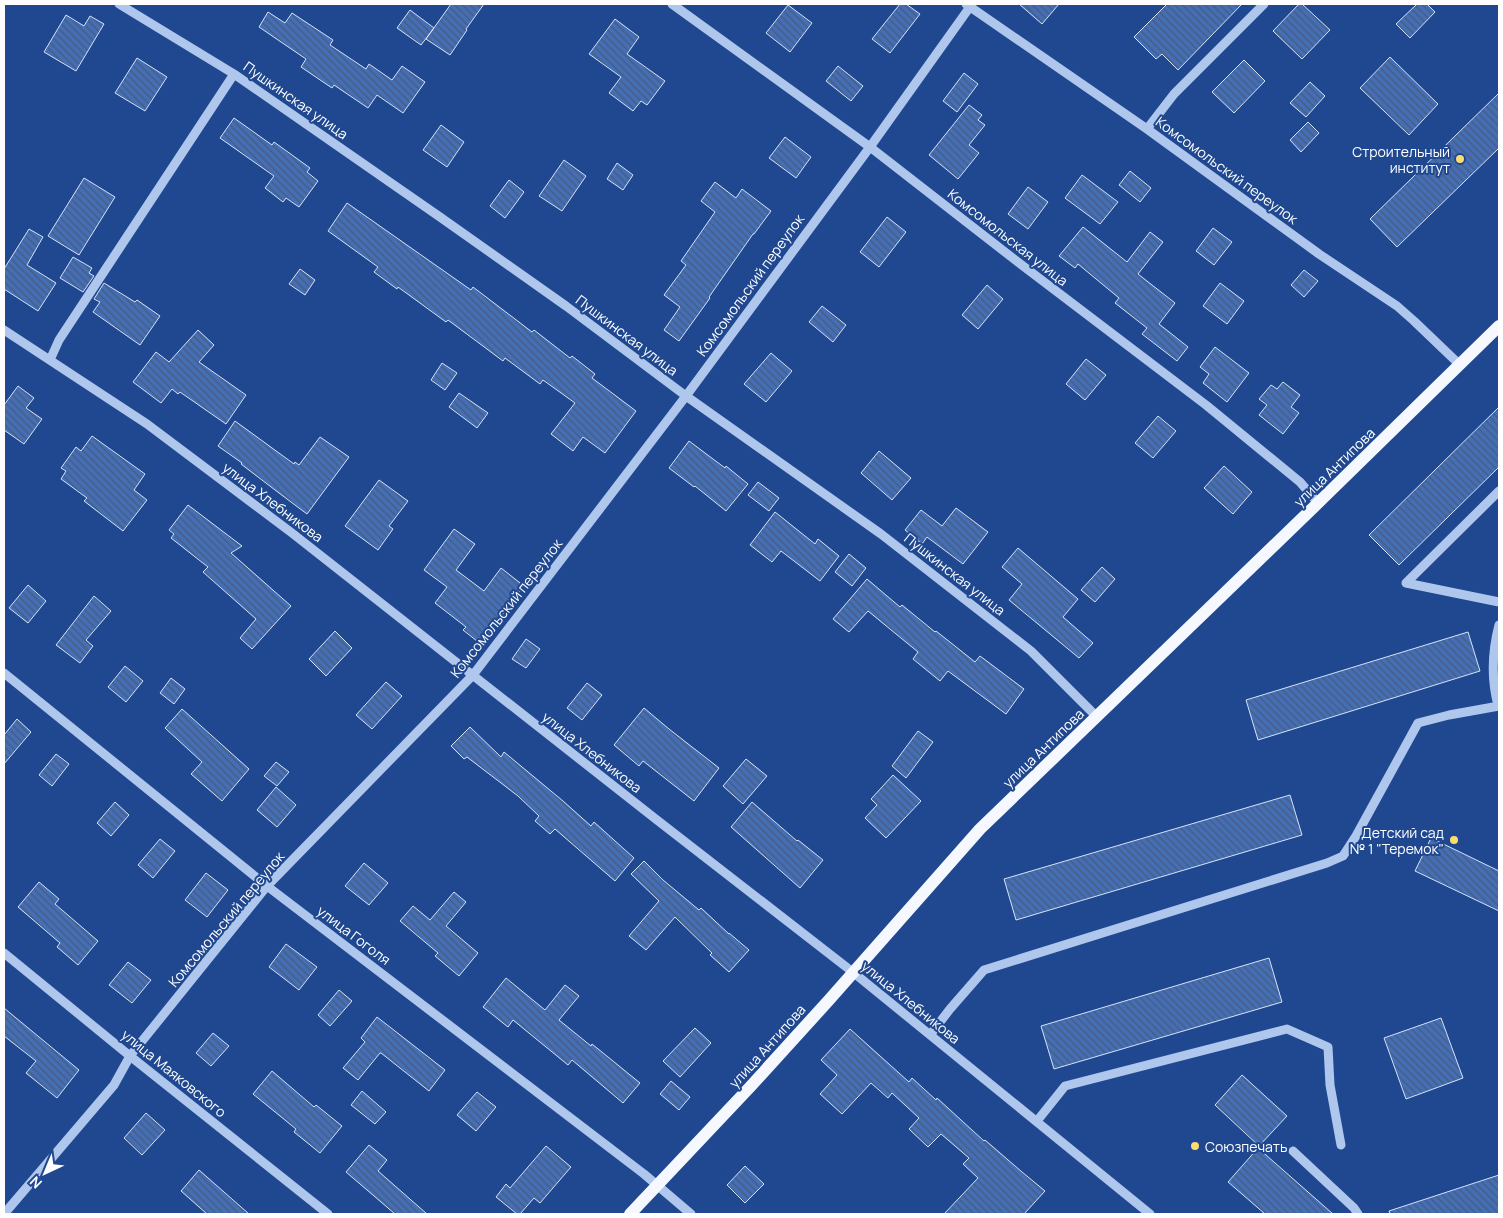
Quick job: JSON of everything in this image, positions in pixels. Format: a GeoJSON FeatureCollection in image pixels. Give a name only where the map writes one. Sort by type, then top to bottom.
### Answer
{"type":"FeatureCollection","features":[{"type":"Feature","properties":{"kind":"main road","name":"улица Антипова"},"geometry":{"type":"LineString","coordinates":[[630,1214],[854,973],[980,829],[1499,326]]}},
{"type":"Feature","properties":{"kind":"street","name":"Пушкинская улица"},"geometry":{"type":"LineString","coordinates":[[119,4],[234,74],[558,300],[686,396],[881,534],[1031,651],[1097,716]]}},
{"type":"Feature","properties":{"kind":"street","name":"Комсомольская улица"},"geometry":{"type":"LineString","coordinates":[[672,4],[870,147],[1213,411],[1300,482],[1318,503]]}},
{"type":"Feature","properties":{"kind":"street"},"geometry":{"type":"LineString","coordinates":[[1147,129],[1174,94],[1264,4]]}},
{"type":"Feature","properties":{"kind":"street","name":"Комсомольский переулок"},"geometry":{"type":"LineString","coordinates":[[4,1214],[114,1085],[130,1056],[268,886],[473,676],[686,396],[870,147],[969,5],[1147,129],[1319,254],[1397,306],[1460,365]]}},
{"type":"Feature","properties":{"kind":"street"},"geometry":{"type":"LineString","coordinates":[[50,360],[59,340],[234,74]]}},
{"type":"Feature","properties":{"kind":"street","name":"улица Хлебникова"},"geometry":{"type":"LineString","coordinates":[[4,330],[163,436],[292,533],[854,973],[1150,1214]]}},
{"type":"Feature","properties":{"kind":"street"},"geometry":{"type":"LineString","coordinates":[[1499,491],[1406,583],[1499,602]]}},
{"type":"Feature","properties":{"kind":"street"},"geometry":{"type":"LineString","coordinates":[[930,1035],[984,970],[1328,863],[1343,856],[1418,723],[1449,714],[1499,706],[1493,687],[1493,678],[1494,644],[1499,626]]}},
{"type":"Feature","properties":{"kind":"street","name":"улица Гоголя"},"geometry":{"type":"LineString","coordinates":[[4,673],[268,886],[628,1162],[691,1214]]}},
{"type":"Feature","properties":{"kind":"street","name":"улица Маяковского"},"geometry":{"type":"LineString","coordinates":[[4,953],[328,1214]]}},
{"type":"Feature","properties":{"kind":"street"},"geometry":{"type":"LineString","coordinates":[[1037,1121],[1064,1086],[1286,1029],[1328,1047],[1330,1085],[1341,1145]]}},
{"type":"Feature","properties":{"kind":"street"},"geometry":{"type":"LineString","coordinates":[[1293,1151],[1354,1208],[1358,1214]]}},
{"type":"Feature","properties":{"kind":"building"},"geometry":{"type":"Polygon","coordinates":[[[451,4],[484,4],[450,55],[426,39],[451,4]]]}},
{"type":"Feature","properties":{"kind":"building"},"geometry":{"type":"Polygon","coordinates":[[[900,4],[906,4],[920,14],[890,53],[872,39],[900,4]]]}},
{"type":"Feature","properties":{"kind":"building"},"geometry":{"type":"Polygon","coordinates":[[[1019,4],[1059,4],[1042,24],[1019,4]]]}},
{"type":"Feature","properties":{"kind":"building"},"geometry":{"type":"Polygon","coordinates":[[[1167,4],[1242,4],[1178,70],[1162,54],[1156,59],[1134,37],[1167,4]]]}},
{"type":"Feature","properties":{"kind":"building"},"geometry":{"type":"Polygon","coordinates":[[[1299,4],[1302,4],[1330,30],[1302,59],[1273,31],[1299,4]]]}},
{"type":"Feature","properties":{"kind":"building"},"geometry":{"type":"Polygon","coordinates":[[[1417,4],[1427,4],[1435,12],[1410,38],[1396,24],[1417,4]]]}},
{"type":"Feature","properties":{"kind":"building"},"geometry":{"type":"Polygon","coordinates":[[[788,5],[812,23],[790,52],[766,33],[788,5]]]}},
{"type":"Feature","properties":{"kind":"building"},"geometry":{"type":"Polygon","coordinates":[[[410,10],[434,28],[421,45],[397,28],[410,10]]]}},
{"type":"Feature","properties":{"kind":"building"},"geometry":{"type":"Polygon","coordinates":[[[268,12],[285,23],[292,13],[333,40],[330,45],[366,69],[369,64],[392,80],[402,66],[425,82],[403,113],[377,95],[368,108],[334,85],[332,88],[301,67],[306,59],[259,27],[268,12]]]}},
{"type":"Feature","properties":{"kind":"building"},"geometry":{"type":"Polygon","coordinates":[[[66,15],[84,26],[90,16],[104,24],[76,71],[44,52],[66,15]]]}},
{"type":"Feature","properties":{"kind":"building"},"geometry":{"type":"Polygon","coordinates":[[[615,19],[639,37],[627,54],[665,81],[647,105],[641,101],[633,111],[609,93],[621,77],[589,54],[615,19]]]}},
{"type":"Feature","properties":{"kind":"building"},"geometry":{"type":"Polygon","coordinates":[[[1390,57],[1438,104],[1409,135],[1360,88],[1390,57]]]}},
{"type":"Feature","properties":{"kind":"building"},"geometry":{"type":"Polygon","coordinates":[[[137,58],[167,77],[145,111],[115,93],[137,58]]]}},
{"type":"Feature","properties":{"kind":"building"},"geometry":{"type":"Polygon","coordinates":[[[1244,60],[1265,81],[1234,113],[1212,92],[1244,60]]]}},
{"type":"Feature","properties":{"kind":"building"},"geometry":{"type":"Polygon","coordinates":[[[838,66],[863,86],[851,101],[826,81],[838,66]]]}},
{"type":"Feature","properties":{"kind":"building"},"geometry":{"type":"Polygon","coordinates":[[[964,73],[978,84],[957,112],[943,101],[964,73]]]}},
{"type":"Feature","properties":{"kind":"building"},"geometry":{"type":"Polygon","coordinates":[[[1310,82],[1325,96],[1306,117],[1290,103],[1310,82]]]}},
{"type":"Feature","properties":{"kind":"building","name":"Строительный институт"},"geometry":{"type":"Polygon","coordinates":[[[1499,93],[1499,148],[1397,247],[1370,219],[1499,93]]]}},
{"type":"Feature","properties":{"kind":"building"},"geometry":{"type":"Polygon","coordinates":[[[969,105],[982,115],[978,120],[985,125],[969,145],[979,153],[958,179],[929,155],[969,105]]]}},
{"type":"Feature","properties":{"kind":"building"},"geometry":{"type":"Polygon","coordinates":[[[234,118],[272,145],[274,142],[310,168],[307,172],[318,181],[299,207],[286,198],[283,202],[265,188],[274,176],[220,138],[234,118]]]}},
{"type":"Feature","properties":{"kind":"building"},"geometry":{"type":"Polygon","coordinates":[[[1308,122],[1319,133],[1301,152],[1290,140],[1308,122]]]}},
{"type":"Feature","properties":{"kind":"building"},"geometry":{"type":"Polygon","coordinates":[[[441,125],[464,142],[447,167],[423,150],[441,125]]]}},
{"type":"Feature","properties":{"kind":"building"},"geometry":{"type":"Polygon","coordinates":[[[785,137],[811,157],[796,178],[769,158],[785,137]]]}},
{"type":"Feature","properties":{"kind":"building"},"geometry":{"type":"Polygon","coordinates":[[[564,160],[586,176],[562,211],[539,196],[564,160]]]}},
{"type":"Feature","properties":{"kind":"building"},"geometry":{"type":"Polygon","coordinates":[[[617,163],[633,175],[623,190],[607,179],[617,163]]]}},
{"type":"Feature","properties":{"kind":"building"},"geometry":{"type":"Polygon","coordinates":[[[1130,171],[1151,188],[1140,202],[1119,185],[1130,171]]]}},
{"type":"Feature","properties":{"kind":"building"},"geometry":{"type":"Polygon","coordinates":[[[1082,175],[1118,202],[1100,224],[1065,198],[1082,175]]]}},
{"type":"Feature","properties":{"kind":"building"},"geometry":{"type":"Polygon","coordinates":[[[84,178],[115,197],[79,255],[48,236],[84,178]]]}},
{"type":"Feature","properties":{"kind":"building"},"geometry":{"type":"Polygon","coordinates":[[[509,180],[524,192],[505,218],[490,206],[509,180]]]}},
{"type":"Feature","properties":{"kind":"building"},"geometry":{"type":"Polygon","coordinates":[[[715,182],[736,198],[742,189],[771,211],[679,341],[664,330],[680,307],[664,295],[686,265],[681,261],[715,212],[701,201],[715,182]]]}},
{"type":"Feature","properties":{"kind":"building"},"geometry":{"type":"Polygon","coordinates":[[[1028,187],[1048,202],[1028,229],[1008,214],[1028,187]]]}},
{"type":"Feature","properties":{"kind":"building"},"geometry":{"type":"Polygon","coordinates":[[[347,203],[471,290],[473,287],[570,358],[572,356],[595,374],[592,378],[636,411],[605,453],[583,437],[573,451],[551,434],[575,403],[543,380],[540,384],[505,358],[503,361],[448,320],[446,322],[398,287],[397,289],[374,272],[378,267],[328,231],[347,203]]]}},
{"type":"Feature","properties":{"kind":"building"},"geometry":{"type":"Polygon","coordinates":[[[887,217],[906,232],[879,267],[860,252],[887,217]]]}},
{"type":"Feature","properties":{"kind":"building"},"geometry":{"type":"Polygon","coordinates":[[[1083,227],[1127,262],[1150,232],[1163,242],[1138,274],[1175,303],[1159,324],[1188,347],[1177,361],[1142,334],[1147,328],[1115,303],[1119,298],[1078,264],[1075,268],[1059,256],[1083,227]]]}},
{"type":"Feature","properties":{"kind":"building"},"geometry":{"type":"Polygon","coordinates":[[[1213,228],[1232,242],[1214,265],[1196,251],[1213,228]]]}},
{"type":"Feature","properties":{"kind":"building"},"geometry":{"type":"Polygon","coordinates":[[[29,229],[43,237],[27,265],[56,283],[38,311],[4,289],[4,269],[29,229]]]}},
{"type":"Feature","properties":{"kind":"building"},"geometry":{"type":"Polygon","coordinates":[[[73,257],[92,268],[89,273],[94,276],[83,292],[60,278],[73,257]]]}},
{"type":"Feature","properties":{"kind":"building"},"geometry":{"type":"Polygon","coordinates":[[[300,269],[315,280],[305,295],[289,284],[300,269]]]}},
{"type":"Feature","properties":{"kind":"building"},"geometry":{"type":"Polygon","coordinates":[[[1304,270],[1318,281],[1304,297],[1291,285],[1304,270]]]}},
{"type":"Feature","properties":{"kind":"building"},"geometry":{"type":"Polygon","coordinates":[[[104,283],[135,302],[137,300],[160,316],[140,345],[93,312],[100,302],[94,299],[104,283]]]}},
{"type":"Feature","properties":{"kind":"building"},"geometry":{"type":"Polygon","coordinates":[[[1220,283],[1244,301],[1227,324],[1203,306],[1220,283]]]}},
{"type":"Feature","properties":{"kind":"building"},"geometry":{"type":"Polygon","coordinates":[[[987,285],[1003,299],[978,329],[962,315],[987,285]]]}},
{"type":"Feature","properties":{"kind":"building"},"geometry":{"type":"Polygon","coordinates":[[[822,306],[846,325],[833,342],[809,322],[822,306]]]}},
{"type":"Feature","properties":{"kind":"building"},"geometry":{"type":"Polygon","coordinates":[[[198,330],[214,345],[199,362],[246,395],[226,424],[180,392],[178,394],[172,389],[161,403],[133,382],[156,352],[169,362],[198,330]]]}},
{"type":"Feature","properties":{"kind":"building"},"geometry":{"type":"Polygon","coordinates":[[[1215,347],[1249,373],[1227,402],[1203,383],[1209,374],[1200,367],[1215,347]]]}},
{"type":"Feature","properties":{"kind":"building"},"geometry":{"type":"Polygon","coordinates":[[[771,353],[792,371],[766,402],[744,384],[771,353]]]}},
{"type":"Feature","properties":{"kind":"building"},"geometry":{"type":"Polygon","coordinates":[[[1086,359],[1106,375],[1085,400],[1066,384],[1086,359]]]}},
{"type":"Feature","properties":{"kind":"building"},"geometry":{"type":"Polygon","coordinates":[[[442,363],[457,373],[445,390],[431,380],[442,363]]]}},
{"type":"Feature","properties":{"kind":"building"},"geometry":{"type":"Polygon","coordinates":[[[1283,382],[1300,395],[1291,407],[1299,413],[1283,434],[1259,415],[1267,405],[1259,399],[1271,385],[1277,389],[1283,382]]]}},
{"type":"Feature","properties":{"kind":"building"},"geometry":{"type":"Polygon","coordinates":[[[18,386],[34,398],[26,408],[42,419],[24,444],[4,430],[4,405],[18,386]]]}},
{"type":"Feature","properties":{"kind":"building"},"geometry":{"type":"Polygon","coordinates":[[[459,393],[488,413],[477,428],[449,407],[459,393]]]}},
{"type":"Feature","properties":{"kind":"building"},"geometry":{"type":"Polygon","coordinates":[[[1499,407],[1499,467],[1399,565],[1369,535],[1499,407]]]}},
{"type":"Feature","properties":{"kind":"building"},"geometry":{"type":"Polygon","coordinates":[[[1158,416],[1176,431],[1153,458],[1135,443],[1158,416]]]}},
{"type":"Feature","properties":{"kind":"building"},"geometry":{"type":"Polygon","coordinates":[[[235,421],[294,464],[295,462],[299,465],[320,437],[349,457],[307,514],[218,446],[235,421]]]}},
{"type":"Feature","properties":{"kind":"building"},"geometry":{"type":"Polygon","coordinates":[[[92,436],[145,474],[134,490],[147,500],[123,531],[84,501],[87,498],[61,479],[66,471],[61,468],[76,447],[81,451],[92,436]]]}},
{"type":"Feature","properties":{"kind":"building"},"geometry":{"type":"Polygon","coordinates":[[[689,441],[725,468],[726,466],[748,484],[726,511],[669,468],[689,441]]]}},
{"type":"Feature","properties":{"kind":"building"},"geometry":{"type":"Polygon","coordinates":[[[879,451],[911,478],[892,500],[861,473],[879,451]]]}},
{"type":"Feature","properties":{"kind":"building"},"geometry":{"type":"Polygon","coordinates":[[[1224,466],[1252,492],[1233,514],[1204,488],[1224,466]]]}},
{"type":"Feature","properties":{"kind":"building"},"geometry":{"type":"Polygon","coordinates":[[[379,480],[408,501],[389,526],[393,529],[378,550],[345,526],[379,480]]]}},
{"type":"Feature","properties":{"kind":"building"},"geometry":{"type":"Polygon","coordinates":[[[758,482],[779,498],[769,511],[748,495],[758,482]]]}},
{"type":"Feature","properties":{"kind":"building"},"geometry":{"type":"Polygon","coordinates":[[[188,505],[242,546],[231,553],[291,606],[252,649],[240,638],[256,619],[203,572],[208,567],[171,538],[174,534],[169,530],[188,505]]]}},
{"type":"Feature","properties":{"kind":"building"},"geometry":{"type":"Polygon","coordinates":[[[956,508],[988,532],[963,564],[927,537],[922,544],[905,530],[921,510],[942,526],[956,508]]]}},
{"type":"Feature","properties":{"kind":"building"},"geometry":{"type":"Polygon","coordinates":[[[775,512],[815,544],[818,539],[839,556],[820,581],[781,551],[772,562],[750,545],[775,512]]]}},
{"type":"Feature","properties":{"kind":"building"},"geometry":{"type":"Polygon","coordinates":[[[454,529],[475,544],[456,570],[484,591],[501,568],[524,586],[482,645],[463,630],[466,627],[435,603],[447,587],[424,570],[454,529]]]}},
{"type":"Feature","properties":{"kind":"building"},"geometry":{"type":"Polygon","coordinates":[[[1018,548],[1078,599],[1063,617],[1093,643],[1079,658],[1009,600],[1022,584],[1002,567],[1018,548]]]}},
{"type":"Feature","properties":{"kind":"building"},"geometry":{"type":"Polygon","coordinates":[[[849,554],[866,568],[852,586],[835,572],[849,554]]]}},
{"type":"Feature","properties":{"kind":"building"},"geometry":{"type":"Polygon","coordinates":[[[1102,567],[1115,579],[1095,602],[1081,590],[1102,567]]]}},
{"type":"Feature","properties":{"kind":"building"},"geometry":{"type":"Polygon","coordinates":[[[867,579],[900,607],[902,605],[975,662],[980,656],[1024,689],[1006,714],[948,671],[940,681],[913,659],[918,652],[868,611],[849,632],[833,619],[867,579]]]}},
{"type":"Feature","properties":{"kind":"building"},"geometry":{"type":"Polygon","coordinates":[[[28,585],[46,601],[28,623],[9,608],[28,585]]]}},
{"type":"Feature","properties":{"kind":"building"},"geometry":{"type":"Polygon","coordinates":[[[94,596],[111,611],[86,640],[93,646],[80,663],[56,645],[94,596]]]}},
{"type":"Feature","properties":{"kind":"building"},"geometry":{"type":"Polygon","coordinates":[[[335,631],[352,648],[326,676],[309,659],[335,631]]]}},
{"type":"Feature","properties":{"kind":"building"},"geometry":{"type":"Polygon","coordinates":[[[1468,632],[1480,671],[1258,740],[1246,700],[1468,632]]]}},
{"type":"Feature","properties":{"kind":"building"},"geometry":{"type":"Polygon","coordinates":[[[526,639],[540,649],[526,668],[512,659],[526,639]]]}},
{"type":"Feature","properties":{"kind":"building"},"geometry":{"type":"Polygon","coordinates":[[[125,666],[143,681],[126,702],[108,687],[125,666]]]}},
{"type":"Feature","properties":{"kind":"building"},"geometry":{"type":"Polygon","coordinates":[[[171,678],[185,689],[174,704],[160,693],[171,678]]]}},
{"type":"Feature","properties":{"kind":"building"},"geometry":{"type":"Polygon","coordinates":[[[386,682],[402,696],[372,729],[356,715],[386,682]]]}},
{"type":"Feature","properties":{"kind":"building"},"geometry":{"type":"Polygon","coordinates":[[[587,683],[602,695],[582,720],[567,708],[587,683]]]}},
{"type":"Feature","properties":{"kind":"building"},"geometry":{"type":"Polygon","coordinates":[[[644,708],[719,768],[694,801],[643,761],[639,766],[614,745],[644,708]]]}},
{"type":"Feature","properties":{"kind":"building"},"geometry":{"type":"Polygon","coordinates":[[[182,709],[249,769],[222,801],[191,774],[202,762],[165,728],[182,709]]]}},
{"type":"Feature","properties":{"kind":"building"},"geometry":{"type":"Polygon","coordinates":[[[17,719],[31,732],[4,764],[4,735],[17,719]]]}},
{"type":"Feature","properties":{"kind":"building"},"geometry":{"type":"Polygon","coordinates":[[[470,727],[501,757],[504,752],[591,826],[594,822],[634,858],[615,881],[555,829],[550,834],[535,821],[539,816],[518,796],[467,757],[464,759],[451,746],[470,727]]]}},
{"type":"Feature","properties":{"kind":"building"},"geometry":{"type":"Polygon","coordinates":[[[918,731],[933,742],[906,778],[892,766],[918,731]]]}},
{"type":"Feature","properties":{"kind":"building"},"geometry":{"type":"Polygon","coordinates":[[[56,754],[69,764],[52,786],[39,775],[56,754]]]}},
{"type":"Feature","properties":{"kind":"building"},"geometry":{"type":"Polygon","coordinates":[[[746,759],[767,776],[743,804],[723,786],[746,759]]]}},
{"type":"Feature","properties":{"kind":"building"},"geometry":{"type":"Polygon","coordinates":[[[276,762],[289,772],[277,786],[264,776],[276,762]]]}},
{"type":"Feature","properties":{"kind":"building"},"geometry":{"type":"Polygon","coordinates":[[[893,775],[921,801],[886,838],[865,818],[877,805],[871,799],[893,775]]]}},
{"type":"Feature","properties":{"kind":"building"},"geometry":{"type":"Polygon","coordinates":[[[276,787],[296,805],[277,827],[257,810],[276,787]]]}},
{"type":"Feature","properties":{"kind":"building"},"geometry":{"type":"Polygon","coordinates":[[[1290,795],[1302,835],[1016,920],[1004,879],[1290,795]]]}},
{"type":"Feature","properties":{"kind":"building"},"geometry":{"type":"Polygon","coordinates":[[[115,802],[129,815],[111,836],[97,823],[115,802]]]}},
{"type":"Feature","properties":{"kind":"building"},"geometry":{"type":"Polygon","coordinates":[[[752,802],[797,841],[823,860],[800,888],[731,827],[752,802]]]}},
{"type":"Feature","properties":{"kind":"building"},"geometry":{"type":"Polygon","coordinates":[[[1431,838],[1499,871],[1499,911],[1415,871],[1431,838]]]}},
{"type":"Feature","properties":{"kind":"building"},"geometry":{"type":"Polygon","coordinates":[[[160,839],[175,851],[153,878],[138,865],[160,839]]]}},
{"type":"Feature","properties":{"kind":"building"},"geometry":{"type":"Polygon","coordinates":[[[644,861],[663,880],[699,910],[701,908],[749,950],[729,972],[710,955],[712,953],[675,917],[646,950],[629,936],[659,901],[631,874],[644,861]]]}},
{"type":"Feature","properties":{"kind":"building"},"geometry":{"type":"Polygon","coordinates":[[[364,863],[388,883],[369,905],[345,886],[364,863]]]}},
{"type":"Feature","properties":{"kind":"building"},"geometry":{"type":"Polygon","coordinates":[[[206,873],[228,890],[207,917],[185,900],[206,873]]]}},
{"type":"Feature","properties":{"kind":"building"},"geometry":{"type":"Polygon","coordinates":[[[39,882],[59,899],[55,904],[98,941],[78,965],[57,947],[60,943],[18,907],[39,882]]]}},
{"type":"Feature","properties":{"kind":"building"},"geometry":{"type":"Polygon","coordinates":[[[454,892],[466,902],[446,926],[478,953],[459,976],[435,956],[438,953],[400,921],[413,906],[430,920],[454,892]]]}},
{"type":"Feature","properties":{"kind":"building"},"geometry":{"type":"Polygon","coordinates":[[[286,944],[317,967],[299,990],[269,967],[286,944]]]}},
{"type":"Feature","properties":{"kind":"building"},"geometry":{"type":"Polygon","coordinates":[[[1269,958],[1282,1002],[1054,1069],[1041,1026],[1269,958]]]}},
{"type":"Feature","properties":{"kind":"building"},"geometry":{"type":"Polygon","coordinates":[[[128,962],[151,980],[132,1003],[109,985],[128,962]]]}},
{"type":"Feature","properties":{"kind":"building"},"geometry":{"type":"Polygon","coordinates":[[[506,978],[545,1010],[565,985],[579,996],[559,1020],[640,1083],[623,1103],[572,1060],[568,1065],[513,1020],[508,1027],[483,1007],[506,978]]]}},
{"type":"Feature","properties":{"kind":"building"},"geometry":{"type":"Polygon","coordinates":[[[339,990],[352,1001],[330,1026],[318,1015],[339,990]]]}},
{"type":"Feature","properties":{"kind":"building"},"geometry":{"type":"Polygon","coordinates":[[[4,1008],[79,1070],[57,1098],[26,1073],[36,1061],[4,1036],[4,1008]]]}},
{"type":"Feature","properties":{"kind":"building"},"geometry":{"type":"Polygon","coordinates":[[[377,1017],[445,1070],[429,1091],[381,1053],[358,1080],[343,1068],[365,1042],[361,1038],[377,1017]]]}},
{"type":"Feature","properties":{"kind":"building"},"geometry":{"type":"Polygon","coordinates":[[[1441,1018],[1463,1078],[1406,1099],[1384,1038],[1441,1018]]]}},
{"type":"Feature","properties":{"kind":"building"},"geometry":{"type":"Polygon","coordinates":[[[695,1028],[711,1043],[680,1077],[663,1061],[695,1028]]]}},
{"type":"Feature","properties":{"kind":"building"},"geometry":{"type":"Polygon","coordinates":[[[850,1029],[909,1082],[912,1078],[936,1100],[937,1098],[984,1141],[1045,1191],[1024,1214],[944,1214],[978,1178],[963,1164],[969,1158],[941,1134],[928,1147],[909,1129],[919,1118],[892,1093],[888,1098],[871,1083],[842,1114],[820,1094],[837,1075],[821,1060],[850,1029]]]}},
{"type":"Feature","properties":{"kind":"building"},"geometry":{"type":"Polygon","coordinates":[[[213,1033],[229,1046],[211,1066],[196,1053],[213,1033]]]}},
{"type":"Feature","properties":{"kind":"building"},"geometry":{"type":"Polygon","coordinates":[[[272,1071],[314,1107],[316,1105],[342,1126],[320,1153],[294,1132],[296,1129],[253,1094],[272,1071]]]}},
{"type":"Feature","properties":{"kind":"building"},"geometry":{"type":"Polygon","coordinates":[[[1242,1075],[1287,1116],[1259,1146],[1215,1105],[1242,1075]]]}},
{"type":"Feature","properties":{"kind":"building"},"geometry":{"type":"Polygon","coordinates":[[[671,1081],[690,1097],[679,1110],[660,1094],[671,1081]]]}},
{"type":"Feature","properties":{"kind":"building"},"geometry":{"type":"Polygon","coordinates":[[[362,1091],[386,1112],[375,1124],[351,1105],[362,1091]]]}},
{"type":"Feature","properties":{"kind":"building"},"geometry":{"type":"Polygon","coordinates":[[[477,1092],[496,1107],[476,1131],[457,1115],[477,1092]]]}},
{"type":"Feature","properties":{"kind":"building"},"geometry":{"type":"Polygon","coordinates":[[[146,1113],[165,1130],[142,1155],[124,1138],[146,1113]]]}},
{"type":"Feature","properties":{"kind":"building"},"geometry":{"type":"Polygon","coordinates":[[[369,1145],[387,1160],[378,1171],[427,1214],[395,1214],[346,1172],[369,1145]]]}},
{"type":"Feature","properties":{"kind":"building"},"geometry":{"type":"Polygon","coordinates":[[[546,1146],[571,1167],[540,1203],[534,1198],[520,1214],[517,1214],[496,1197],[506,1184],[510,1188],[546,1146]]]}},
{"type":"Feature","properties":{"kind":"building"},"geometry":{"type":"Polygon","coordinates":[[[1258,1148],[1333,1214],[1265,1214],[1228,1182],[1258,1148]]]}},
{"type":"Feature","properties":{"kind":"building"},"geometry":{"type":"Polygon","coordinates":[[[745,1166],[764,1184],[745,1203],[727,1185],[745,1166]]]}},
{"type":"Feature","properties":{"kind":"building"},"geometry":{"type":"Polygon","coordinates":[[[199,1170],[249,1214],[207,1214],[181,1191],[199,1170]]]}},
{"type":"Feature","properties":{"kind":"building"},"geometry":{"type":"Polygon","coordinates":[[[1499,1175],[1499,1214],[1390,1214],[1389,1211],[1499,1175]]]}},
{"type":"Feature","properties":{"kind":"place","name":"Строительный институт"},"geometry":{"type":"Point","coordinates":[1460,159]}},
{"type":"Feature","properties":{"kind":"place","name":"Детский сад № 1 \"Теремок\""},"geometry":{"type":"Point","coordinates":[1454,840]}},
{"type":"Feature","properties":{"kind":"place","name":"Союзпечать"},"geometry":{"type":"Point","coordinates":[1195,1146]}}]}
